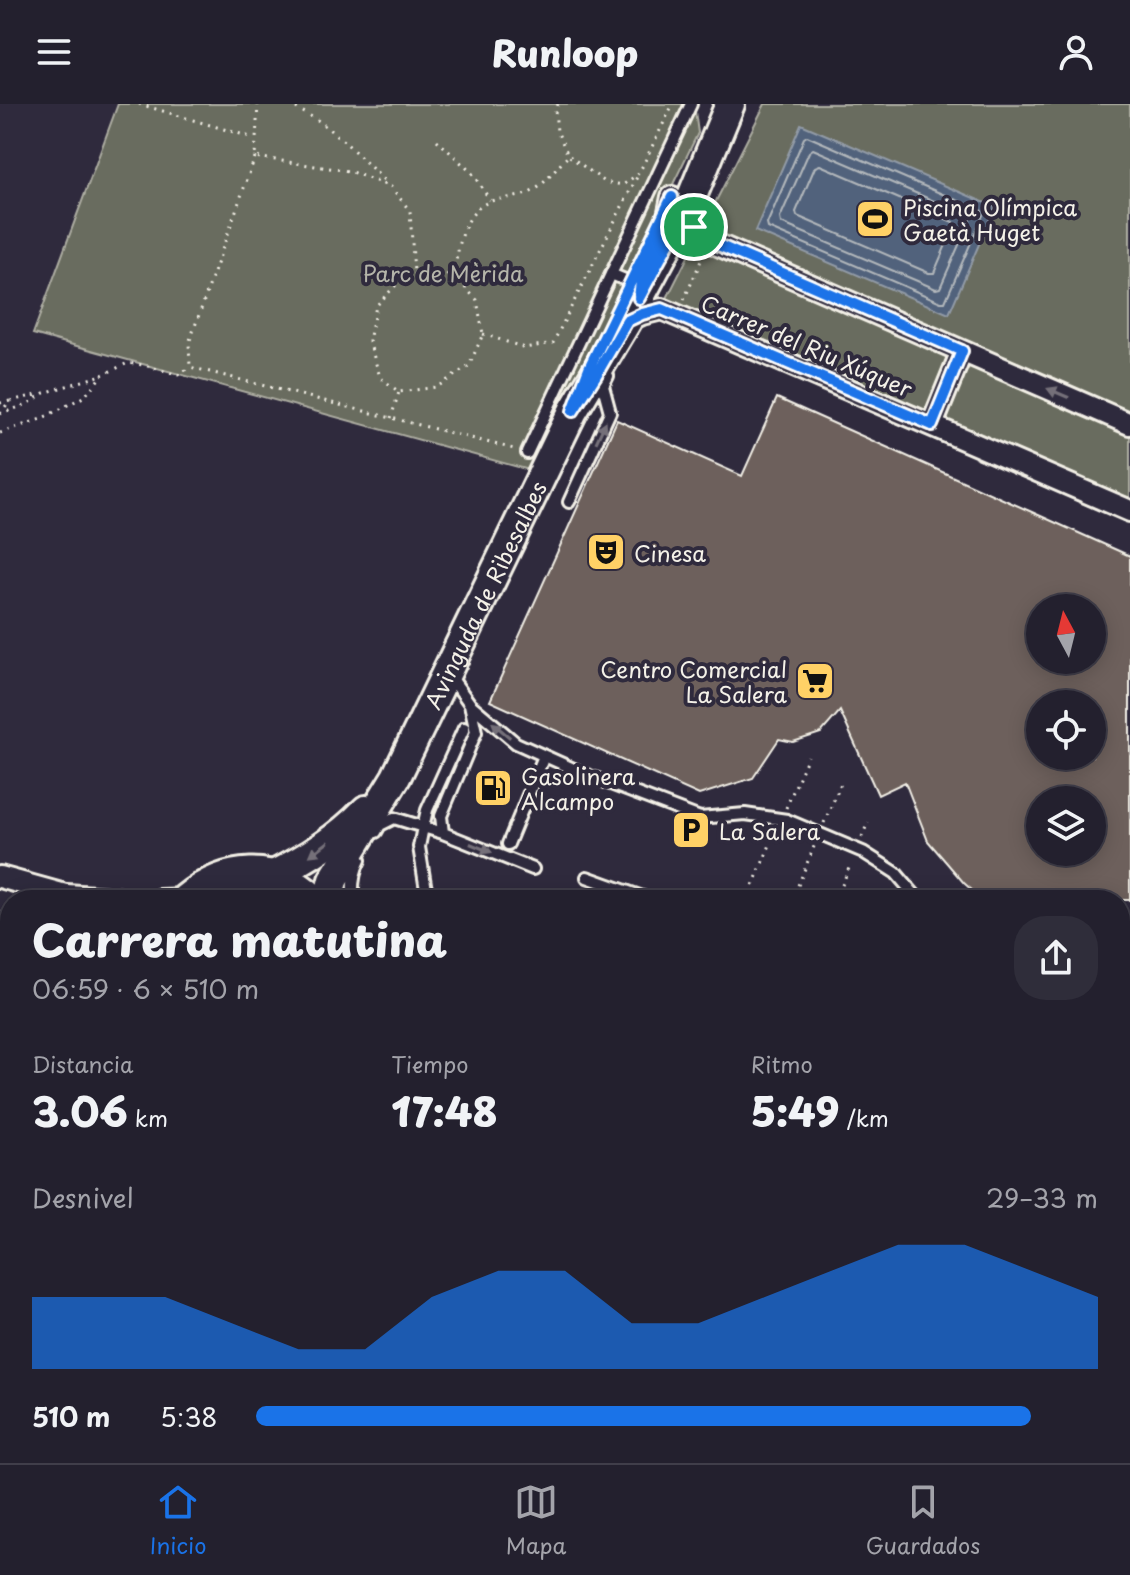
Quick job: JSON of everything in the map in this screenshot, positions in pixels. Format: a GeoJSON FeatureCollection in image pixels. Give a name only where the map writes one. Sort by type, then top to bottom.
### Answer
{"type":"FeatureCollection","features":[{"type":"Feature","properties":{"kind":"main road"},"geometry":{"type":"LineString","coordinates":[[201,890],[237,874],[272,876],[302,890]]}},
{"type":"Feature","properties":{"kind":"street","name":"Avinguda de Ribesalbes"},"geometry":{"type":"LineString","coordinates":[[573,411],[609,363],[642,299],[679,204],[700,139],[729,104]]}},
{"type":"Feature","properties":{"kind":"street"},"geometry":{"type":"LineString","coordinates":[[679,204],[694,227],[709,241],[1130,424]]}},
{"type":"Feature","properties":{"kind":"street","name":"Avinguda de Ribesalbes"},"geometry":{"type":"LineString","coordinates":[[330,890],[333,880],[396,777],[573,411],[589,368],[642,299]]}},
{"type":"Feature","properties":{"kind":"street","name":"Carrer del Riu Xúquer"},"geometry":{"type":"LineString","coordinates":[[642,299],[1130,511]]}},
{"type":"Feature","properties":{"kind":"street","name":"Carrer del Riu Xúquer"},"geometry":{"type":"LineString","coordinates":[[932,425],[962,351]]}},
{"type":"Feature","properties":{"kind":"street","name":"Avinguda de Ribesalbes"},"geometry":{"type":"LineString","coordinates":[[272,876],[310,856],[356,820],[396,777]]}},
{"type":"Feature","properties":{"kind":"street"},"geometry":{"type":"LineString","coordinates":[[0,877],[47,890]]}},
{"type":"Feature","properties":{"kind":"lane"},"geometry":{"type":"LineString","coordinates":[[527,453],[642,299],[691,104]]}},
{"type":"Feature","properties":{"kind":"lane"},"geometry":{"type":"LineString","coordinates":[[569,502],[610,412],[603,386],[609,363]]}},
{"type":"Feature","properties":{"kind":"lane"},"geometry":{"type":"LineString","coordinates":[[447,672],[470,704],[516,743],[587,775],[700,818],[745,814],[787,820],[863,852],[896,873],[910,890]]}},
{"type":"Feature","properties":{"kind":"lane"},"geometry":{"type":"LineString","coordinates":[[443,833],[441,816],[476,732],[470,704]]}},
{"type":"Feature","properties":{"kind":"lane"},"geometry":{"type":"LineString","coordinates":[[426,890],[419,847],[423,827],[427,810],[464,728]]}},
{"type":"Feature","properties":{"kind":"lane"},"geometry":{"type":"LineString","coordinates":[[508,844],[544,756]]}},
{"type":"Feature","properties":{"kind":"lane"},"geometry":{"type":"LineString","coordinates":[[352,890],[355,868],[380,825],[394,818],[443,833],[533,869]]}},
{"type":"Feature","properties":{"kind":"lane"},"geometry":{"type":"LineString","coordinates":[[587,877],[623,890]]}},
{"type":"Feature","properties":{"kind":"path"},"geometry":{"type":"LineString","coordinates":[[139,104],[256,139]]}},
{"type":"Feature","properties":{"kind":"path"},"geometry":{"type":"LineString","coordinates":[[190,367],[189,343],[255,157],[258,104]]}},
{"type":"Feature","properties":{"kind":"path"},"geometry":{"type":"LineString","coordinates":[[289,104],[319,121],[346,143],[391,187],[410,211],[414,273]]}},
{"type":"Feature","properties":{"kind":"path"},"geometry":{"type":"LineString","coordinates":[[558,104],[555,111],[557,131],[568,155],[605,182],[623,185],[639,173]]}},
{"type":"Feature","properties":{"kind":"path"},"geometry":{"type":"LineString","coordinates":[[483,334],[525,348],[553,343],[673,104]]}},
{"type":"Feature","properties":{"kind":"path"},"geometry":{"type":"LineString","coordinates":[[437,140],[472,173],[490,201]]}},
{"type":"Feature","properties":{"kind":"path"},"geometry":{"type":"LineString","coordinates":[[453,275],[461,237],[472,214],[490,201],[511,199],[534,191],[568,155]]}},
{"type":"Feature","properties":{"kind":"path"},"geometry":{"type":"LineString","coordinates":[[255,157],[349,171],[391,187]]}},
{"type":"Feature","properties":{"kind":"path"},"geometry":{"type":"LineString","coordinates":[[642,299],[709,241]]}},
{"type":"Feature","properties":{"kind":"path"},"geometry":{"type":"LineString","coordinates":[[414,273],[453,275],[477,300],[483,334],[469,366],[437,387],[399,392],[380,377],[369,341],[376,306],[396,285],[414,273]]}},
{"type":"Feature","properties":{"kind":"path"},"geometry":{"type":"LineString","coordinates":[[0,403],[102,375],[128,363],[178,375],[190,367],[527,453]]}},
{"type":"Feature","properties":{"kind":"path"},"geometry":{"type":"LineString","coordinates":[[0,433],[41,419],[85,396],[102,375]]}},
{"type":"Feature","properties":{"kind":"path"},"geometry":{"type":"LineString","coordinates":[[391,418],[399,392]]}},
{"type":"Feature","properties":{"kind":"path"},"geometry":{"type":"LineString","coordinates":[[0,413],[28,404],[44,393]]}},
{"type":"Feature","properties":{"kind":"path"},"geometry":{"type":"LineString","coordinates":[[0,413],[10,401]]}},
{"type":"Feature","properties":{"kind":"green space","name":"Parc de Mèrida"},"geometry":{"type":"Polygon","coordinates":[[[118,104],[694,104],[698,133],[533,471],[33,334],[118,104]]]}},
{"type":"Feature","properties":{"kind":"green space"},"geometry":{"type":"Polygon","coordinates":[[[765,104],[1130,104],[1130,522],[657,318],[765,104]]]}},
{"type":"Feature","properties":{"kind":"water","name":"Piscina Olímpica Gaetà Huget"},"geometry":{"type":"Polygon","coordinates":[[[801,124],[995,207],[949,314],[755,231],[801,124]]]}},
{"type":"Feature","properties":{"kind":"building","name":"Centro Comercial La Salera"},"geometry":{"type":"Polygon","coordinates":[[[777,398],[1130,556],[1130,890],[972,890],[928,841],[905,782],[878,795],[840,711],[821,733],[793,742],[779,739],[753,778],[699,795],[490,701],[617,420],[742,476],[777,398]]]}},
{"type":"Feature","properties":{"kind":"place","name":"Piscina Olímpica Gaetà Huget"},"geometry":{"type":"Point","coordinates":[875,219]}},
{"type":"Feature","properties":{"kind":"place","name":"Cinesa"},"geometry":{"type":"Point","coordinates":[606,552]}},
{"type":"Feature","properties":{"kind":"place","name":"Centro Comercial La Salera"},"geometry":{"type":"Point","coordinates":[815,681]}},
{"type":"Feature","properties":{"kind":"place","name":"Gasolinera Alcampo"},"geometry":{"type":"Point","coordinates":[493,788]}},
{"type":"Feature","properties":{"kind":"place","name":"La Salera"},"geometry":{"type":"Point","coordinates":[691,830]}},
{"type":"Feature","properties":{"kind":"route"},"geometry":{"type":"LineString","coordinates":[[672,197],[665,232],[641,281],[639,298],[686,211],[694,227],[709,241],[962,351],[932,425],[662,309],[627,321],[573,411],[589,368],[672,197]]}}]}
